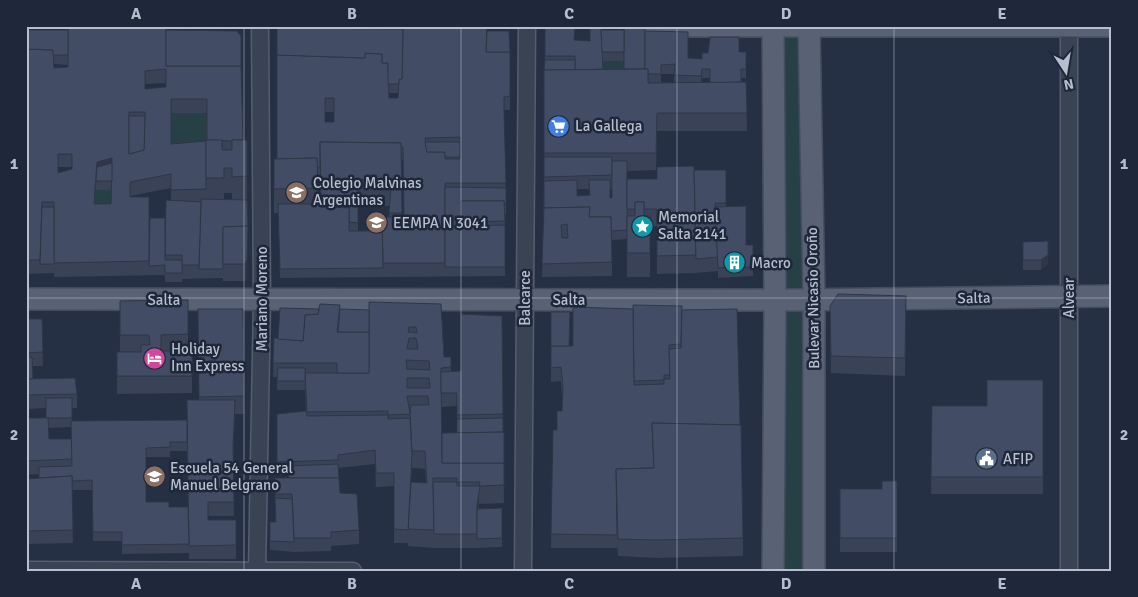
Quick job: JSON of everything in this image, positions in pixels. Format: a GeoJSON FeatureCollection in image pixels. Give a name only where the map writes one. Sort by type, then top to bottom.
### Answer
{"type":"FeatureCollection","features":[{"type":"Feature","properties":{"kind":"main road"},"geometry":{"type":"LineString","coordinates":[[645,26],[1112,26]]}},
{"type":"Feature","properties":{"kind":"main road","name":"Bulevar Nicasio Oroño"},"geometry":{"type":"LineString","coordinates":[[809,26],[814,300],[814,571]]}},
{"type":"Feature","properties":{"kind":"main road"},"geometry":{"type":"LineString","coordinates":[[773,27],[775,300],[773,571]]}},
{"type":"Feature","properties":{"kind":"main road","name":"Salta"},"geometry":{"type":"LineString","coordinates":[[26,299],[814,300],[1112,296]]}},
{"type":"Feature","properties":{"kind":"street","name":"Mariano Moreno"},"geometry":{"type":"LineString","coordinates":[[257,570],[262,300],[260,26]]}},
{"type":"Feature","properties":{"kind":"street","name":"Balcarce"},"geometry":{"type":"LineString","coordinates":[[524,571],[527,26]]}},
{"type":"Feature","properties":{"kind":"street","name":"Alvear"},"geometry":{"type":"LineString","coordinates":[[1068,571],[1069,26]]}},
{"type":"Feature","properties":{"kind":"street"},"geometry":{"type":"LineString","coordinates":[[26,570],[353,571]]}},
{"type":"Feature","properties":{"kind":"green space"},"geometry":{"type":"Polygon","coordinates":[[[773,26],[809,26],[814,571],[773,571],[773,26]]]}},
{"type":"Feature","properties":{"kind":"green space"},"geometry":{"type":"Polygon","coordinates":[[[602,61],[625,61],[624,87],[603,87],[602,61]]]}},
{"type":"Feature","properties":{"kind":"green space"},"geometry":{"type":"Polygon","coordinates":[[[171,113],[207,113],[207,155],[171,157],[171,113]]]}},
{"type":"Feature","properties":{"kind":"green space"},"geometry":{"type":"Polygon","coordinates":[[[96,190],[112,190],[111,218],[94,217],[96,190]]]}},
{"type":"Feature","properties":{"kind":"building"},"geometry":{"type":"Polygon","coordinates":[[[68,26],[166,26],[166,66],[241,66],[243,140],[207,140],[207,99],[171,99],[171,144],[206,141],[206,189],[171,190],[171,174],[130,182],[130,197],[149,197],[149,261],[54,263],[54,202],[42,202],[40,260],[26,260],[26,49],[53,50],[54,68],[68,67],[68,26]],[[166,69],[145,71],[145,89],[166,87],[166,69]],[[129,112],[129,154],[144,150],[145,112],[129,112]],[[58,154],[58,173],[72,169],[72,154],[58,154]],[[112,158],[97,162],[94,204],[111,204],[112,158]]]}},
{"type":"Feature","properties":{"kind":"building"},"geometry":{"type":"Polygon","coordinates":[[[403,26],[487,27],[486,52],[510,52],[510,96],[504,97],[506,183],[445,183],[445,263],[383,263],[382,217],[404,217],[403,147],[401,147],[401,143],[320,142],[320,167],[317,167],[317,158],[277,159],[277,55],[365,58],[365,53],[382,54],[382,63],[388,63],[389,98],[398,98],[399,79],[402,79],[403,26]],[[325,98],[325,122],[334,122],[334,98],[325,98]],[[460,137],[425,138],[427,152],[445,152],[445,159],[460,159],[460,137]]]}},
{"type":"Feature","properties":{"kind":"building"},"geometry":{"type":"Polygon","coordinates":[[[545,26],[575,26],[574,40],[590,41],[590,26],[601,26],[603,69],[575,70],[575,56],[545,56],[545,26]]]}},
{"type":"Feature","properties":{"kind":"building"},"geometry":{"type":"Polygon","coordinates":[[[624,26],[645,26],[645,69],[624,69],[624,26]]]}},
{"type":"Feature","properties":{"kind":"building"},"geometry":{"type":"Polygon","coordinates":[[[277,28],[403,29],[402,79],[399,79],[399,84],[388,84],[388,63],[382,63],[382,54],[365,53],[365,58],[277,55],[277,28]]]}},
{"type":"Feature","properties":{"kind":"building"},"geometry":{"type":"Polygon","coordinates":[[[26,30],[68,30],[68,55],[53,55],[53,50],[26,49],[26,30]]]}},
{"type":"Feature","properties":{"kind":"building"},"geometry":{"type":"Polygon","coordinates":[[[166,30],[237,31],[241,36],[241,66],[166,66],[166,30]]]}},
{"type":"Feature","properties":{"kind":"building"},"geometry":{"type":"Polygon","coordinates":[[[601,30],[624,30],[624,52],[602,52],[601,30]]]}},
{"type":"Feature","properties":{"kind":"building"},"geometry":{"type":"Polygon","coordinates":[[[487,31],[509,31],[510,52],[486,52],[487,31]]]}},
{"type":"Feature","properties":{"kind":"building"},"geometry":{"type":"Polygon","coordinates":[[[645,31],[688,32],[688,58],[702,59],[702,53],[708,53],[710,37],[739,37],[739,52],[746,52],[746,69],[741,69],[741,82],[710,83],[710,69],[702,69],[701,76],[674,75],[675,64],[661,65],[661,74],[648,74],[648,69],[645,69],[645,31]]]}},
{"type":"Feature","properties":{"kind":"building"},"geometry":{"type":"Polygon","coordinates":[[[545,60],[575,60],[575,70],[544,70],[545,60]]]}},
{"type":"Feature","properties":{"kind":"building"},"geometry":{"type":"Polygon","coordinates":[[[648,69],[648,83],[746,82],[747,113],[657,113],[656,153],[544,153],[544,70],[648,69]]]}},
{"type":"Feature","properties":{"kind":"building"},"geometry":{"type":"Polygon","coordinates":[[[129,116],[145,116],[144,150],[129,154],[129,116]]]}},
{"type":"Feature","properties":{"kind":"building"},"geometry":{"type":"Polygon","coordinates":[[[206,140],[222,140],[222,150],[232,150],[232,140],[247,140],[247,176],[232,177],[232,168],[224,168],[224,178],[206,178],[206,140]]]}},
{"type":"Feature","properties":{"kind":"building"},"geometry":{"type":"Polygon","coordinates":[[[320,142],[401,143],[402,213],[389,213],[391,188],[385,188],[385,180],[336,179],[336,188],[358,189],[358,223],[349,222],[349,199],[328,199],[328,195],[321,195],[320,142]]]}},
{"type":"Feature","properties":{"kind":"building"},"geometry":{"type":"Polygon","coordinates":[[[425,142],[460,142],[460,157],[445,157],[445,152],[427,152],[425,142]]]}},
{"type":"Feature","properties":{"kind":"building"},"geometry":{"type":"Polygon","coordinates":[[[544,157],[612,157],[612,175],[544,177],[544,157]]]}},
{"type":"Feature","properties":{"kind":"building"},"geometry":{"type":"Polygon","coordinates":[[[317,158],[318,188],[274,189],[274,159],[317,158]]]}},
{"type":"Feature","properties":{"kind":"building"},"geometry":{"type":"Polygon","coordinates":[[[612,161],[627,161],[627,230],[611,231],[611,217],[589,217],[590,207],[544,208],[544,181],[577,180],[577,196],[590,195],[589,180],[610,180],[610,198],[612,198],[612,161]]]}},
{"type":"Feature","properties":{"kind":"building"},"geometry":{"type":"Polygon","coordinates":[[[112,163],[112,181],[96,181],[97,167],[112,163]]]}},
{"type":"Feature","properties":{"kind":"building"},"geometry":{"type":"Polygon","coordinates":[[[694,166],[696,255],[657,256],[657,209],[644,209],[644,202],[635,202],[635,209],[627,209],[627,179],[657,179],[657,167],[694,166]]]}},
{"type":"Feature","properties":{"kind":"building"},"geometry":{"type":"Polygon","coordinates":[[[694,170],[726,170],[726,203],[715,203],[718,257],[696,259],[694,170]]]}},
{"type":"Feature","properties":{"kind":"building"},"geometry":{"type":"Polygon","coordinates":[[[445,187],[506,188],[506,205],[504,201],[461,201],[461,226],[505,225],[505,267],[445,267],[445,187]]]}},
{"type":"Feature","properties":{"kind":"building"},"geometry":{"type":"Polygon","coordinates":[[[201,199],[247,200],[248,226],[223,227],[223,269],[199,269],[201,199]]]}},
{"type":"Feature","properties":{"kind":"building"},"geometry":{"type":"Polygon","coordinates":[[[166,200],[201,202],[199,265],[182,265],[182,255],[165,255],[166,200]]]}},
{"type":"Feature","properties":{"kind":"building"},"geometry":{"type":"Polygon","coordinates":[[[461,201],[504,201],[505,221],[461,222],[461,201]]]}},
{"type":"Feature","properties":{"kind":"building"},"geometry":{"type":"Polygon","coordinates":[[[635,202],[644,202],[644,216],[650,216],[650,253],[627,253],[627,216],[635,216],[635,202]]]}},
{"type":"Feature","properties":{"kind":"building"},"geometry":{"type":"Polygon","coordinates":[[[278,204],[328,204],[328,207],[349,208],[349,231],[369,231],[369,221],[382,221],[383,268],[280,269],[278,204]]]}},
{"type":"Feature","properties":{"kind":"building"},"geometry":{"type":"Polygon","coordinates":[[[746,206],[746,245],[753,245],[753,267],[718,268],[715,207],[746,206]]]}},
{"type":"Feature","properties":{"kind":"building"},"geometry":{"type":"Polygon","coordinates":[[[42,207],[54,207],[54,264],[40,264],[42,207]]]}},
{"type":"Feature","properties":{"kind":"building"},"geometry":{"type":"Polygon","coordinates":[[[590,207],[589,217],[611,217],[612,262],[542,264],[544,208],[590,207]],[[567,224],[561,225],[562,238],[568,238],[567,224]]]}},
{"type":"Feature","properties":{"kind":"building"},"geometry":{"type":"Polygon","coordinates":[[[150,218],[165,218],[165,260],[182,260],[182,273],[165,273],[165,265],[149,266],[150,218]]]}},
{"type":"Feature","properties":{"kind":"building"},"geometry":{"type":"Polygon","coordinates":[[[248,226],[247,260],[245,264],[223,264],[223,227],[248,226]]]}},
{"type":"Feature","properties":{"kind":"building"},"geometry":{"type":"Polygon","coordinates":[[[1048,241],[1048,255],[1041,260],[1023,260],[1023,242],[1048,241]]]}},
{"type":"Feature","properties":{"kind":"building"},"geometry":{"type":"Polygon","coordinates":[[[838,294],[906,296],[905,358],[831,356],[830,306],[838,294]]]}},
{"type":"Feature","properties":{"kind":"building"},"geometry":{"type":"Polygon","coordinates":[[[188,300],[188,334],[161,335],[161,351],[192,351],[192,376],[117,376],[117,352],[141,352],[141,345],[150,345],[149,335],[120,335],[120,301],[188,300]]]}},
{"type":"Feature","properties":{"kind":"building"},"geometry":{"type":"Polygon","coordinates":[[[369,302],[441,304],[444,357],[451,357],[451,367],[441,368],[442,463],[504,463],[504,485],[479,486],[480,482],[457,482],[457,478],[433,478],[434,530],[408,529],[411,482],[427,483],[425,451],[412,451],[410,414],[388,415],[388,411],[307,412],[305,373],[369,373],[369,302]],[[409,327],[408,332],[417,333],[416,327],[409,327]],[[409,338],[407,349],[418,349],[416,338],[409,338]],[[406,360],[407,369],[430,370],[429,361],[406,360]],[[407,378],[407,388],[430,388],[429,378],[407,378]],[[407,396],[410,414],[411,405],[429,405],[428,396],[407,396]]]}},
{"type":"Feature","properties":{"kind":"building"},"geometry":{"type":"Polygon","coordinates":[[[320,304],[340,305],[337,332],[369,332],[369,373],[337,373],[337,363],[273,363],[274,338],[303,341],[305,315],[318,314],[320,304]]]}},
{"type":"Feature","properties":{"kind":"building"},"geometry":{"type":"Polygon","coordinates":[[[633,305],[682,306],[681,344],[669,345],[670,375],[664,375],[664,380],[634,381],[633,305]]]}},
{"type":"Feature","properties":{"kind":"building"},"geometry":{"type":"Polygon","coordinates":[[[573,307],[633,309],[634,385],[664,384],[664,379],[670,379],[669,349],[681,348],[682,310],[737,309],[740,425],[652,423],[654,468],[616,469],[617,535],[551,534],[553,430],[557,430],[557,411],[562,411],[563,387],[561,367],[551,368],[551,346],[573,346],[573,307]]]}},
{"type":"Feature","properties":{"kind":"building"},"geometry":{"type":"Polygon","coordinates":[[[280,308],[319,309],[318,314],[305,315],[303,341],[278,339],[280,308]]]}},
{"type":"Feature","properties":{"kind":"building"},"geometry":{"type":"Polygon","coordinates":[[[198,309],[243,309],[244,396],[199,397],[198,309]]]}},
{"type":"Feature","properties":{"kind":"building"},"geometry":{"type":"Polygon","coordinates":[[[340,309],[369,310],[369,332],[338,332],[340,309]]]}},
{"type":"Feature","properties":{"kind":"building"},"geometry":{"type":"Polygon","coordinates":[[[551,312],[570,312],[569,346],[551,346],[551,312]]]}},
{"type":"Feature","properties":{"kind":"building"},"geometry":{"type":"Polygon","coordinates":[[[461,314],[502,316],[503,414],[457,415],[457,393],[441,393],[441,372],[461,371],[461,314]]]}},
{"type":"Feature","properties":{"kind":"building"},"geometry":{"type":"Polygon","coordinates":[[[26,319],[42,319],[43,352],[26,353],[26,319]]]}},
{"type":"Feature","properties":{"kind":"building"},"geometry":{"type":"Polygon","coordinates":[[[26,357],[32,357],[33,379],[26,379],[26,357]]]}},
{"type":"Feature","properties":{"kind":"building"},"geometry":{"type":"Polygon","coordinates":[[[278,368],[305,368],[305,381],[277,381],[278,368]]]}},
{"type":"Feature","properties":{"kind":"building"},"geometry":{"type":"Polygon","coordinates":[[[75,378],[77,394],[26,395],[26,379],[75,378]]]}},
{"type":"Feature","properties":{"kind":"building","name":"AFIP"},"geometry":{"type":"Polygon","coordinates":[[[987,380],[1043,380],[1043,477],[931,477],[932,406],[987,406],[987,380]]]}},
{"type":"Feature","properties":{"kind":"building"},"geometry":{"type":"Polygon","coordinates":[[[46,398],[72,398],[72,418],[46,418],[46,398]]]}},
{"type":"Feature","properties":{"kind":"building"},"geometry":{"type":"Polygon","coordinates":[[[187,400],[235,400],[233,446],[234,502],[208,502],[208,520],[236,520],[236,545],[189,546],[187,400]]]}},
{"type":"Feature","properties":{"kind":"building"},"geometry":{"type":"Polygon","coordinates":[[[26,402],[28,402],[29,418],[26,418],[26,402]]]}},
{"type":"Feature","properties":{"kind":"building"},"geometry":{"type":"Polygon","coordinates":[[[306,411],[307,416],[388,415],[388,419],[410,418],[412,455],[408,530],[394,529],[394,473],[376,473],[375,450],[338,455],[338,460],[277,462],[277,414],[306,411]]]}},
{"type":"Feature","properties":{"kind":"building"},"geometry":{"type":"Polygon","coordinates":[[[26,418],[48,418],[49,439],[72,439],[72,459],[26,461],[26,418]]]}},
{"type":"Feature","properties":{"kind":"building"},"geometry":{"type":"Polygon","coordinates":[[[503,418],[503,432],[457,433],[457,419],[503,418]]]}},
{"type":"Feature","properties":{"kind":"building"},"geometry":{"type":"Polygon","coordinates":[[[187,420],[187,442],[170,442],[170,447],[146,448],[146,502],[169,502],[169,507],[188,507],[189,544],[122,545],[122,532],[93,532],[92,480],[72,481],[72,476],[39,478],[39,467],[72,466],[71,421],[187,420]]]}},
{"type":"Feature","properties":{"kind":"building"},"geometry":{"type":"Polygon","coordinates":[[[652,423],[741,425],[743,538],[618,539],[616,469],[654,468],[652,423]]]}},
{"type":"Feature","properties":{"kind":"building"},"geometry":{"type":"Polygon","coordinates":[[[504,432],[504,463],[442,463],[442,433],[504,432]]]}},
{"type":"Feature","properties":{"kind":"building"},"geometry":{"type":"Polygon","coordinates":[[[338,464],[339,478],[289,478],[288,466],[338,464]]]}},
{"type":"Feature","properties":{"kind":"building"},"geometry":{"type":"Polygon","coordinates":[[[72,476],[73,530],[26,531],[26,479],[72,476]]]}},
{"type":"Feature","properties":{"kind":"building"},"geometry":{"type":"Polygon","coordinates":[[[275,478],[339,478],[340,493],[357,494],[359,530],[331,532],[331,538],[294,538],[292,494],[275,494],[275,478]]]}},
{"type":"Feature","properties":{"kind":"building"},"geometry":{"type":"Polygon","coordinates":[[[882,481],[897,481],[897,538],[840,538],[840,489],[882,489],[882,481]]]}},
{"type":"Feature","properties":{"kind":"building"},"geometry":{"type":"Polygon","coordinates":[[[433,482],[457,482],[457,486],[480,486],[477,505],[477,534],[434,534],[433,482]]]}},
{"type":"Feature","properties":{"kind":"building"},"geometry":{"type":"Polygon","coordinates":[[[275,498],[292,499],[294,542],[270,541],[270,522],[276,522],[275,498]]]}},
{"type":"Feature","properties":{"kind":"building"},"geometry":{"type":"Polygon","coordinates":[[[502,508],[502,538],[477,539],[477,509],[502,508]]]}},
{"type":"Feature","properties":{"kind":"place","name":"La Gallega"},"geometry":{"type":"Point","coordinates":[559,126]}},
{"type":"Feature","properties":{"kind":"place","name":"Colegio Malvinas Argentinas"},"geometry":{"type":"Point","coordinates":[297,192]}},
{"type":"Feature","properties":{"kind":"place","name":"EEMPA N 3041"},"geometry":{"type":"Point","coordinates":[377,223]}},
{"type":"Feature","properties":{"kind":"place","name":"Memorial Salta 2141"},"geometry":{"type":"Point","coordinates":[642,226]}},
{"type":"Feature","properties":{"kind":"place","name":"Macro"},"geometry":{"type":"Point","coordinates":[735,263]}},
{"type":"Feature","properties":{"kind":"place","name":"Holiday Inn Express"},"geometry":{"type":"Point","coordinates":[155,358]}},
{"type":"Feature","properties":{"kind":"place","name":"AFIP"},"geometry":{"type":"Point","coordinates":[987,459]}},
{"type":"Feature","properties":{"kind":"place","name":"Escuela 54 General Manuel Belgrano"},"geometry":{"type":"Point","coordinates":[154,477]}}]}
